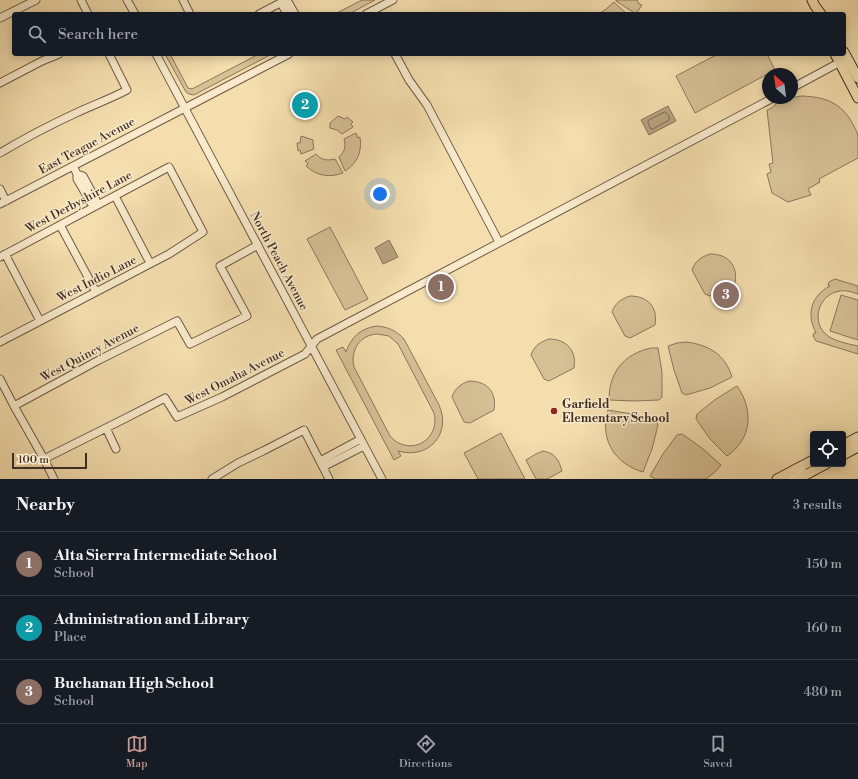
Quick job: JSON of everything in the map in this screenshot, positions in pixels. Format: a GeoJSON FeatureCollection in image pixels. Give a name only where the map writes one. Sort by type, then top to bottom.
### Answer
{"type":"FeatureCollection","features":[{"type":"Feature","properties":{"kind":"main road"},"geometry":{"type":"LineString","coordinates":[[806,0],[813,12]]}},
{"type":"Feature","properties":{"kind":"main road"},"geometry":{"type":"LineString","coordinates":[[812,0],[820,12]]}},
{"type":"Feature","properties":{"kind":"main road"},"geometry":{"type":"LineString","coordinates":[[817,0],[821,12]]}},
{"type":"Feature","properties":{"kind":"main road"},"geometry":{"type":"LineString","coordinates":[[844,58],[858,78]]}},
{"type":"Feature","properties":{"kind":"main road"},"geometry":{"type":"LineString","coordinates":[[844,58],[858,98]]}},
{"type":"Feature","properties":{"kind":"main road"},"geometry":{"type":"LineString","coordinates":[[846,444],[858,438]]}},
{"type":"Feature","properties":{"kind":"main road"},"geometry":{"type":"LineString","coordinates":[[846,453],[858,447]]}},
{"type":"Feature","properties":{"kind":"main road"},"geometry":{"type":"LineString","coordinates":[[777,479],[810,462]]}},
{"type":"Feature","properties":{"kind":"main road"},"geometry":{"type":"LineString","coordinates":[[798,479],[820,467]]}},
{"type":"Feature","properties":{"kind":"street"},"geometry":{"type":"LineString","coordinates":[[0,18],[36,0]]}},
{"type":"Feature","properties":{"kind":"street"},"geometry":{"type":"LineString","coordinates":[[81,0],[87,12]]}},
{"type":"Feature","properties":{"kind":"street"},"geometry":{"type":"LineString","coordinates":[[127,0],[134,12]]}},
{"type":"Feature","properties":{"kind":"street"},"geometry":{"type":"LineString","coordinates":[[183,0],[189,12]]}},
{"type":"Feature","properties":{"kind":"street"},"geometry":{"type":"LineString","coordinates":[[377,11],[393,0]]}},
{"type":"Feature","properties":{"kind":"street"},"geometry":{"type":"LineString","coordinates":[[263,12],[285,1]]}},
{"type":"Feature","properties":{"kind":"street"},"geometry":{"type":"LineString","coordinates":[[285,1],[288,12]]}},
{"type":"Feature","properties":{"kind":"street"},"geometry":{"type":"LineString","coordinates":[[285,1],[293,12]]}},
{"type":"Feature","properties":{"kind":"street"},"geometry":{"type":"LineString","coordinates":[[0,83],[55,56]]}},
{"type":"Feature","properties":{"kind":"street"},"geometry":{"type":"LineString","coordinates":[[0,153],[28,136],[127,90],[110,56]]}},
{"type":"Feature","properties":{"kind":"street","name":"North Peach Avenue"},"geometry":{"type":"LineString","coordinates":[[157,56],[382,479]]}},
{"type":"Feature","properties":{"kind":"street","name":"East Teague Avenue"},"geometry":{"type":"LineString","coordinates":[[3,203],[285,56]]}},
{"type":"Feature","properties":{"kind":"street"},"geometry":{"type":"LineString","coordinates":[[397,56],[409,80],[427,106],[500,242]]}},
{"type":"Feature","properties":{"kind":"street"},"geometry":{"type":"LineString","coordinates":[[798,85],[844,58]]}},
{"type":"Feature","properties":{"kind":"street"},"geometry":{"type":"LineString","coordinates":[[311,346],[317,339],[762,103]]}},
{"type":"Feature","properties":{"kind":"street"},"geometry":{"type":"LineString","coordinates":[[73,166],[77,176],[83,176],[90,203],[95,206]]}},
{"type":"Feature","properties":{"kind":"street","name":"West Derbyshire Lane"},"geometry":{"type":"LineString","coordinates":[[3,255],[169,168],[203,232]]}},
{"type":"Feature","properties":{"kind":"street"},"geometry":{"type":"LineString","coordinates":[[0,189],[3,203]]}},
{"type":"Feature","properties":{"kind":"street"},"geometry":{"type":"LineString","coordinates":[[115,196],[150,264]]}},
{"type":"Feature","properties":{"kind":"street"},"geometry":{"type":"LineString","coordinates":[[60,225],[96,292]]}},
{"type":"Feature","properties":{"kind":"street","name":"West Indio Lane"},"geometry":{"type":"LineString","coordinates":[[0,342],[169,254],[203,232]]}},
{"type":"Feature","properties":{"kind":"street","name":"West Quincy Avenue"},"geometry":{"type":"LineString","coordinates":[[14,406],[99,360],[177,321],[190,344],[247,316],[220,266],[258,245]]}},
{"type":"Feature","properties":{"kind":"street"},"geometry":{"type":"LineString","coordinates":[[3,255],[40,320]]}},
{"type":"Feature","properties":{"kind":"street","name":"West Omaha Avenue"},"geometry":{"type":"LineString","coordinates":[[44,459],[165,398],[177,417],[185,414],[222,397],[305,354],[311,346]]}},
{"type":"Feature","properties":{"kind":"street"},"geometry":{"type":"LineString","coordinates":[[0,379],[54,479]]}},
{"type":"Feature","properties":{"kind":"street"},"geometry":{"type":"LineString","coordinates":[[106,428],[116,449]]}},
{"type":"Feature","properties":{"kind":"street"},"geometry":{"type":"LineString","coordinates":[[212,479],[238,463],[304,430],[329,479]]}},
{"type":"Feature","properties":{"kind":"street"},"geometry":{"type":"LineString","coordinates":[[846,448],[855,444],[858,438]]}},
{"type":"Feature","properties":{"kind":"street"},"geometry":{"type":"LineString","coordinates":[[321,464],[363,442]]}},
{"type":"Feature","properties":{"kind":"street"},"geometry":{"type":"LineString","coordinates":[[791,479],[812,467]]}},
{"type":"Feature","properties":{"kind":"shaded area"},"geometry":{"type":"Polygon","coordinates":[[[362,0],[375,0],[353,12],[339,12],[362,0]]]}},
{"type":"Feature","properties":{"kind":"shaded area"},"geometry":{"type":"Polygon","coordinates":[[[637,0],[639,4],[642,5],[637,12],[633,12],[616,1],[637,0]]]}},
{"type":"Feature","properties":{"kind":"shaded area"},"geometry":{"type":"Polygon","coordinates":[[[614,2],[625,12],[602,12],[614,2]]]}},
{"type":"Feature","properties":{"kind":"shaded area"},"geometry":{"type":"Polygon","coordinates":[[[166,56],[171,56],[188,88],[192,89],[255,56],[268,56],[194,95],[186,92],[166,56]]]}},
{"type":"Feature","properties":{"kind":"shaded area"},"geometry":{"type":"Polygon","coordinates":[[[714,56],[768,56],[774,68],[762,68],[762,77],[695,113],[676,76],[714,56]]]}},
{"type":"Feature","properties":{"kind":"shaded area"},"geometry":{"type":"Polygon","coordinates":[[[798,97],[817,97],[829,101],[845,113],[850,119],[858,136],[858,158],[819,179],[820,182],[808,189],[811,195],[788,202],[772,193],[767,174],[771,172],[769,164],[773,163],[767,110],[776,104],[798,104],[798,97]]]}},
{"type":"Feature","properties":{"kind":"shaded area"},"geometry":{"type":"Polygon","coordinates":[[[338,116],[345,119],[347,117],[353,122],[351,124],[353,127],[342,134],[337,130],[330,128],[330,123],[338,116]]]}},
{"type":"Feature","properties":{"kind":"shaded area"},"geometry":{"type":"Polygon","coordinates":[[[356,133],[358,138],[360,137],[360,152],[353,164],[345,171],[339,157],[343,153],[345,144],[344,139],[356,133]]]}},
{"type":"Feature","properties":{"kind":"shaded area"},"geometry":{"type":"Polygon","coordinates":[[[301,136],[313,140],[314,149],[301,154],[300,150],[298,151],[297,143],[300,143],[301,136]]]}},
{"type":"Feature","properties":{"kind":"shaded area"},"geometry":{"type":"Polygon","coordinates":[[[316,154],[324,160],[335,159],[343,173],[328,176],[314,172],[306,166],[308,164],[305,161],[316,154]]]}},
{"type":"Feature","properties":{"kind":"shaded area"},"geometry":{"type":"Polygon","coordinates":[[[330,227],[368,299],[345,310],[307,239],[330,227]]]}},
{"type":"Feature","properties":{"kind":"shaded area"},"geometry":{"type":"Polygon","coordinates":[[[710,254],[727,258],[733,266],[736,277],[735,283],[710,296],[705,294],[692,270],[699,260],[710,254]]]}},
{"type":"Feature","properties":{"kind":"shaded area"},"geometry":{"type":"Polygon","coordinates":[[[835,279],[858,286],[858,294],[840,291],[832,293],[826,297],[819,310],[819,324],[828,336],[858,346],[858,354],[816,341],[813,336],[814,333],[816,333],[811,319],[812,306],[818,295],[830,286],[828,285],[829,282],[835,279]]]}},
{"type":"Feature","properties":{"kind":"shaded area"},"geometry":{"type":"Polygon","coordinates":[[[841,295],[858,300],[858,340],[830,331],[841,295]]]}},
{"type":"Feature","properties":{"kind":"shaded area"},"geometry":{"type":"Polygon","coordinates":[[[630,296],[647,300],[653,308],[656,319],[655,325],[630,338],[625,336],[612,312],[619,302],[630,296]]]}},
{"type":"Feature","properties":{"kind":"shaded area"},"geometry":{"type":"Polygon","coordinates":[[[377,326],[389,328],[404,339],[439,405],[442,416],[440,435],[435,442],[428,448],[419,452],[409,453],[398,451],[401,456],[394,460],[336,350],[343,347],[346,352],[357,334],[371,327],[377,326]],[[377,334],[361,340],[355,349],[353,361],[354,367],[390,436],[398,442],[414,446],[422,443],[433,431],[435,423],[434,413],[398,344],[389,336],[377,334]]]}},
{"type":"Feature","properties":{"kind":"shaded area"},"geometry":{"type":"Polygon","coordinates":[[[549,339],[565,343],[569,347],[574,356],[574,368],[549,381],[544,379],[531,355],[538,345],[549,339]]]}},
{"type":"Feature","properties":{"kind":"shaded area"},"geometry":{"type":"Polygon","coordinates":[[[686,342],[709,348],[715,352],[725,362],[732,377],[710,388],[686,395],[682,393],[668,346],[686,342]]]}},
{"type":"Feature","properties":{"kind":"shaded area"},"geometry":{"type":"Polygon","coordinates":[[[651,348],[658,348],[662,372],[662,397],[659,400],[609,400],[612,381],[620,366],[633,355],[651,348]]]}},
{"type":"Feature","properties":{"kind":"shaded area"},"geometry":{"type":"Polygon","coordinates":[[[469,381],[486,385],[492,393],[495,404],[494,410],[470,423],[464,422],[452,397],[459,387],[469,381]]]}},
{"type":"Feature","properties":{"kind":"shaded area"},"geometry":{"type":"Polygon","coordinates":[[[737,386],[746,405],[748,424],[742,441],[727,456],[710,439],[696,419],[697,414],[716,399],[737,386]]]}},
{"type":"Feature","properties":{"kind":"shaded area"},"geometry":{"type":"Polygon","coordinates":[[[608,410],[632,414],[656,421],[658,425],[652,449],[643,472],[624,463],[617,457],[612,449],[606,431],[608,410]]]}},
{"type":"Feature","properties":{"kind":"shaded area"},"geometry":{"type":"Polygon","coordinates":[[[501,433],[525,479],[478,479],[464,453],[501,433]]]}},
{"type":"Feature","properties":{"kind":"shaded area"},"geometry":{"type":"Polygon","coordinates":[[[682,434],[702,448],[721,465],[706,479],[655,479],[650,476],[663,454],[677,435],[682,434]]]}},
{"type":"Feature","properties":{"kind":"shaded area"},"geometry":{"type":"Polygon","coordinates":[[[543,451],[551,453],[556,458],[562,471],[547,479],[536,479],[526,460],[543,451]]]}},
{"type":"Feature","properties":{"kind":"water"},"geometry":{"type":"Polygon","coordinates":[[[668,106],[676,121],[649,135],[641,120],[668,106]]]}},
{"type":"Feature","properties":{"kind":"water"},"geometry":{"type":"Polygon","coordinates":[[[389,240],[398,257],[383,264],[375,248],[389,240]]]}},
{"type":"Feature","properties":{"kind":"place","name":"Administration and Library"},"geometry":{"type":"Point","coordinates":[305,105]}},
{"type":"Feature","properties":{"kind":"place","name":"Alta Sierra Intermediate School"},"geometry":{"type":"Point","coordinates":[441,287]}},
{"type":"Feature","properties":{"kind":"place","name":"Buchanan High School"},"geometry":{"type":"Point","coordinates":[726,295]}},
{"type":"Feature","properties":{"kind":"place","name":"Garfield Elementary School"},"geometry":{"type":"Point","coordinates":[554,411]}}]}
